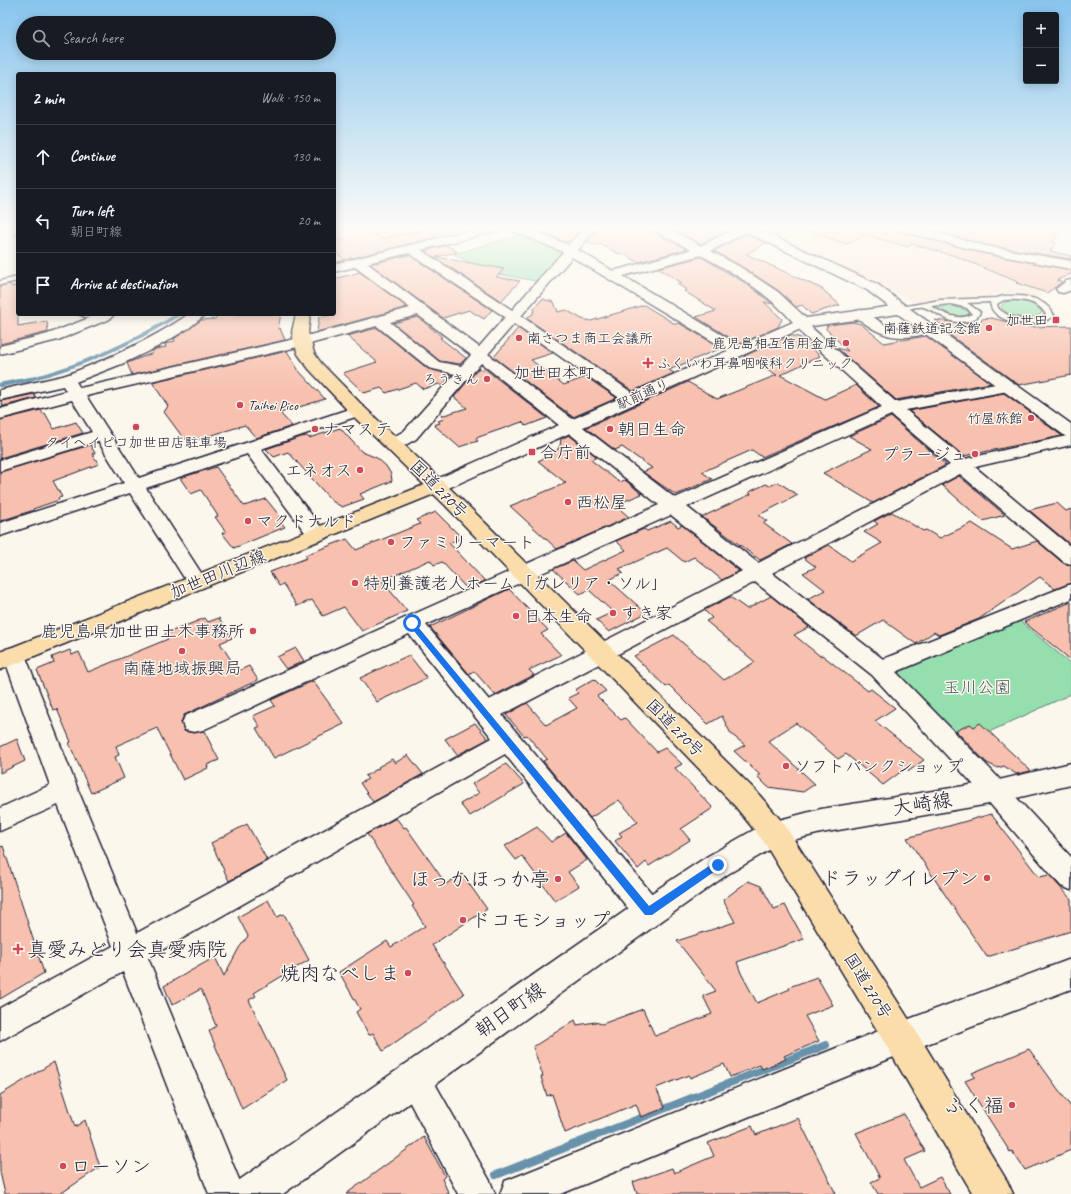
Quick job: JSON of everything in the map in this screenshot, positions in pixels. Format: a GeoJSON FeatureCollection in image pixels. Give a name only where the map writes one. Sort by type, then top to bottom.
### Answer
{"type":"FeatureCollection","features":[{"type":"Feature","properties":{"kind":"main road","name":"国道270号"},"geometry":{"type":"LineString","coordinates":[[303,316],[300,332],[302,342],[306,354],[315,366],[358,411],[394,444],[745,798],[774,833],[901,1038],[994,1194]]}},
{"type":"Feature","properties":{"kind":"main road","name":"加世田川辺線"},"geometry":{"type":"LineString","coordinates":[[7,658],[436,486]]}},
{"type":"Feature","properties":{"kind":"street"},"geometry":{"type":"LineString","coordinates":[[384,283],[480,354],[570,427],[674,506],[880,669],[995,792],[1071,877]]}},
{"type":"Feature","properties":{"kind":"street"},"geometry":{"type":"LineString","coordinates":[[461,283],[631,399]]}},
{"type":"Feature","properties":{"kind":"street"},"geometry":{"type":"LineString","coordinates":[[394,444],[410,435],[542,283]]}},
{"type":"Feature","properties":{"kind":"street"},"geometry":{"type":"LineString","coordinates":[[625,283],[738,351]]}},
{"type":"Feature","properties":{"kind":"street"},"geometry":{"type":"LineString","coordinates":[[753,283],[769,292],[790,308],[808,332],[893,408],[964,465],[1071,557]]}},
{"type":"Feature","properties":{"kind":"street"},"geometry":{"type":"LineString","coordinates":[[863,283],[872,287],[1007,387],[1071,432]]}},
{"type":"Feature","properties":{"kind":"street","name":"駅前通り"},"geometry":{"type":"LineString","coordinates":[[436,486],[802,323],[901,308]]}},
{"type":"Feature","properties":{"kind":"street"},"geometry":{"type":"LineString","coordinates":[[0,395],[71,387],[302,342],[420,310]]}},
{"type":"Feature","properties":{"kind":"street"},"geometry":{"type":"LineString","coordinates":[[861,314],[884,331],[896,334],[928,329]]}},
{"type":"Feature","properties":{"kind":"street"},"geometry":{"type":"LineString","coordinates":[[0,350],[53,337],[102,316]]}},
{"type":"Feature","properties":{"kind":"street"},"geometry":{"type":"LineString","coordinates":[[0,414],[71,387],[164,337],[196,316]]}},
{"type":"Feature","properties":{"kind":"street"},"geometry":{"type":"LineString","coordinates":[[380,321],[434,365],[466,372]]}},
{"type":"Feature","properties":{"kind":"street"},"geometry":{"type":"LineString","coordinates":[[71,387],[197,582]]}},
{"type":"Feature","properties":{"kind":"street"},"geometry":{"type":"LineString","coordinates":[[194,723],[412,623],[893,408],[1007,387]]}},
{"type":"Feature","properties":{"kind":"street"},"geometry":{"type":"LineString","coordinates":[[0,530],[358,411]]}},
{"type":"Feature","properties":{"kind":"street"},"geometry":{"type":"LineString","coordinates":[[0,466],[101,435]]}},
{"type":"Feature","properties":{"kind":"street"},"geometry":{"type":"LineString","coordinates":[[485,713],[964,465],[1071,440]]}},
{"type":"Feature","properties":{"kind":"street"},"geometry":{"type":"LineString","coordinates":[[251,447],[316,535]]}},
{"type":"Feature","properties":{"kind":"street"},"geometry":{"type":"LineString","coordinates":[[880,669],[1071,591]]}},
{"type":"Feature","properties":{"kind":"street"},"geometry":{"type":"LineString","coordinates":[[412,623],[648,912]]}},
{"type":"Feature","properties":{"kind":"street"},"geometry":{"type":"LineString","coordinates":[[7,658],[65,790],[132,952],[228,1194]]}},
{"type":"Feature","properties":{"kind":"street"},"geometry":{"type":"LineString","coordinates":[[0,1025],[508,741]]}},
{"type":"Feature","properties":{"kind":"street","name":"大崎線"},"geometry":{"type":"LineString","coordinates":[[774,833],[821,821],[995,792],[1071,774]]}},
{"type":"Feature","properties":{"kind":"street"},"geometry":{"type":"LineString","coordinates":[[0,820],[65,790]]}},
{"type":"Feature","properties":{"kind":"street","name":"朝日町線"},"geometry":{"type":"LineString","coordinates":[[251,1194],[648,912],[718,865],[774,833]]}},
{"type":"Feature","properties":{"kind":"street"},"geometry":{"type":"LineString","coordinates":[[518,1194],[901,1038],[1071,974]]}},
{"type":"Feature","properties":{"kind":"street"},"geometry":{"type":"LineString","coordinates":[[413,1078],[477,1194]]}},
{"type":"Feature","properties":{"kind":"lane"},"geometry":{"type":"LineString","coordinates":[[901,308],[924,305],[949,302],[1011,298],[1030,300],[1045,307],[1050,315],[1043,320],[1035,322],[1007,317],[982,315],[969,319],[950,318],[924,305]]}},
{"type":"Feature","properties":{"kind":"lane"},"geometry":{"type":"LineString","coordinates":[[996,300],[993,303],[995,310],[1007,317]]}},
{"type":"Feature","properties":{"kind":"lane"},"geometry":{"type":"LineString","coordinates":[[949,302],[970,307],[982,315]]}},
{"type":"Feature","properties":{"kind":"shaded area"},"geometry":{"type":"Polygon","coordinates":[[[878,283],[1015,283],[1042,294],[1038,298],[1009,292],[996,293],[984,298],[949,298],[913,302],[878,283]]]}},
{"type":"Feature","properties":{"kind":"green space"},"geometry":{"type":"Polygon","coordinates":[[[1017,300],[1030,303],[1042,311],[1041,314],[1025,318],[1013,316],[1001,306],[1005,302],[1017,300]]]}},
{"type":"Feature","properties":{"kind":"green space"},"geometry":{"type":"Polygon","coordinates":[[[953,306],[968,311],[969,316],[960,318],[947,314],[936,308],[953,306]]]}},
{"type":"Feature","properties":{"kind":"green space","name":"玉川公園"},"geometry":{"type":"Polygon","coordinates":[[[1018,619],[1071,664],[1071,694],[963,744],[897,676],[900,667],[1018,619]]]}},
{"type":"Feature","properties":{"kind":"building"},"geometry":{"type":"Polygon","coordinates":[[[336,283],[374,283],[407,307],[317,332],[319,317],[336,316],[336,283]]]}},
{"type":"Feature","properties":{"kind":"building"},"geometry":{"type":"Polygon","coordinates":[[[395,283],[451,283],[492,310],[484,319],[469,310],[443,318],[395,283]]]}},
{"type":"Feature","properties":{"kind":"building"},"geometry":{"type":"Polygon","coordinates":[[[473,283],[518,283],[501,301],[473,283]]]}},
{"type":"Feature","properties":{"kind":"building"},"geometry":{"type":"Polygon","coordinates":[[[745,283],[773,304],[764,302],[782,319],[778,327],[740,344],[696,317],[716,311],[684,291],[687,290],[677,284],[745,283]]]}},
{"type":"Feature","properties":{"kind":"building"},"geometry":{"type":"Polygon","coordinates":[[[766,283],[808,283],[822,289],[840,305],[811,314],[802,305],[796,307],[779,291],[766,283]]]}},
{"type":"Feature","properties":{"kind":"building"},"geometry":{"type":"Polygon","coordinates":[[[1017,283],[1061,283],[1047,293],[1017,283]]]}},
{"type":"Feature","properties":{"kind":"building"},"geometry":{"type":"Polygon","coordinates":[[[10,284],[12,287],[16,286],[16,316],[18,316],[18,326],[47,321],[48,332],[0,344],[0,286],[10,284]]]}},
{"type":"Feature","properties":{"kind":"building"},"geometry":{"type":"Polygon","coordinates":[[[542,299],[554,302],[558,312],[566,310],[582,319],[591,321],[644,305],[675,324],[679,323],[721,348],[669,370],[674,373],[633,391],[526,318],[533,314],[534,309],[542,299]]]}},
{"type":"Feature","properties":{"kind":"building"},"geometry":{"type":"Polygon","coordinates":[[[217,316],[281,316],[278,329],[280,328],[285,340],[132,375],[127,363],[153,353],[152,351],[156,349],[166,347],[165,344],[175,341],[174,339],[201,320],[215,319],[217,316]]]}},
{"type":"Feature","properties":{"kind":"building"},"geometry":{"type":"Polygon","coordinates":[[[418,317],[442,337],[440,338],[466,358],[460,364],[440,361],[393,323],[418,317]]]}},
{"type":"Feature","properties":{"kind":"building"},"geometry":{"type":"Polygon","coordinates":[[[991,318],[1029,327],[1071,326],[1071,375],[1019,385],[947,333],[952,333],[935,320],[961,323],[981,322],[982,319],[991,318]]]}},
{"type":"Feature","properties":{"kind":"building"},"geometry":{"type":"Polygon","coordinates":[[[853,322],[861,324],[884,343],[926,336],[991,383],[896,400],[837,348],[848,351],[826,329],[827,325],[853,322]]]}},
{"type":"Feature","properties":{"kind":"building"},"geometry":{"type":"Polygon","coordinates":[[[377,328],[428,369],[452,375],[442,386],[439,384],[423,389],[416,383],[386,393],[381,388],[364,393],[343,373],[377,362],[347,336],[377,328]]]}},
{"type":"Feature","properties":{"kind":"building"},"geometry":{"type":"Polygon","coordinates":[[[518,328],[553,353],[531,360],[564,385],[586,377],[617,398],[573,417],[567,413],[567,411],[494,357],[518,328]]]}},
{"type":"Feature","properties":{"kind":"building"},"geometry":{"type":"Polygon","coordinates":[[[791,335],[801,338],[820,356],[780,375],[825,399],[856,385],[879,407],[762,457],[752,450],[702,472],[712,479],[676,495],[643,472],[652,468],[622,447],[615,450],[586,428],[688,382],[717,399],[777,375],[744,356],[791,335]]]}},
{"type":"Feature","properties":{"kind":"building","name":"Taihei Pico"},"geometry":{"type":"Polygon","coordinates":[[[287,351],[299,371],[325,399],[280,413],[292,426],[256,438],[245,425],[196,440],[194,437],[184,439],[164,412],[168,406],[152,382],[287,351]]]}},
{"type":"Feature","properties":{"kind":"building"},"geometry":{"type":"Polygon","coordinates":[[[479,368],[482,371],[484,368],[547,418],[526,426],[522,422],[476,438],[478,441],[459,447],[434,425],[440,423],[438,421],[444,419],[441,416],[467,408],[454,397],[479,368]]]}},
{"type":"Feature","properties":{"kind":"building"},"geometry":{"type":"Polygon","coordinates":[[[1004,393],[1062,436],[964,456],[909,411],[1004,393]]]}},
{"type":"Feature","properties":{"kind":"building"},"geometry":{"type":"Polygon","coordinates":[[[34,394],[36,398],[0,407],[3,406],[1,401],[34,394]]]}},
{"type":"Feature","properties":{"kind":"building"},"geometry":{"type":"Polygon","coordinates":[[[41,410],[43,414],[45,413],[54,429],[76,422],[83,433],[0,458],[0,420],[41,410]]]}},
{"type":"Feature","properties":{"kind":"building"},"geometry":{"type":"Polygon","coordinates":[[[891,417],[946,465],[873,503],[823,473],[872,449],[849,436],[891,417]]]}},
{"type":"Feature","properties":{"kind":"building"},"geometry":{"type":"Polygon","coordinates":[[[340,428],[362,452],[377,458],[386,466],[391,474],[392,481],[360,494],[364,499],[342,507],[332,501],[288,452],[274,457],[266,449],[301,437],[307,436],[309,438],[340,428]]]}},
{"type":"Feature","properties":{"kind":"building"},"geometry":{"type":"Polygon","coordinates":[[[569,435],[597,457],[591,460],[619,482],[625,480],[642,494],[615,505],[629,517],[557,549],[510,506],[566,483],[538,461],[555,453],[560,446],[561,439],[569,435]]]}},
{"type":"Feature","properties":{"kind":"building"},"geometry":{"type":"Polygon","coordinates":[[[90,445],[95,453],[92,454],[99,464],[53,481],[62,497],[58,498],[59,500],[0,521],[0,472],[90,445]]]}},
{"type":"Feature","properties":{"kind":"building"},"geometry":{"type":"Polygon","coordinates":[[[216,467],[244,506],[266,499],[283,520],[280,521],[285,527],[234,548],[222,533],[226,532],[215,517],[218,516],[201,490],[191,494],[180,478],[216,467]]]}},
{"type":"Feature","properties":{"kind":"building"},"geometry":{"type":"Polygon","coordinates":[[[959,476],[1005,515],[983,521],[942,485],[959,476]]]}},
{"type":"Feature","properties":{"kind":"building"},"geometry":{"type":"Polygon","coordinates":[[[778,482],[798,495],[759,515],[767,521],[763,523],[792,544],[760,560],[702,517],[751,494],[749,492],[766,484],[770,486],[778,482]]]}},
{"type":"Feature","properties":{"kind":"building"},"geometry":{"type":"Polygon","coordinates":[[[1057,503],[1066,511],[1071,509],[1071,545],[1029,510],[1057,503]]]}},
{"type":"Feature","properties":{"kind":"building"},"geometry":{"type":"Polygon","coordinates":[[[436,512],[462,538],[449,543],[485,581],[467,589],[442,562],[434,565],[430,560],[382,581],[407,611],[362,631],[344,607],[323,616],[312,600],[297,606],[283,584],[279,586],[270,572],[307,558],[305,555],[347,539],[356,550],[420,524],[416,520],[436,512]]]}},
{"type":"Feature","properties":{"kind":"building"},"geometry":{"type":"Polygon","coordinates":[[[892,512],[923,531],[926,530],[940,538],[972,523],[1012,549],[1037,541],[1063,563],[1071,565],[1071,583],[1055,589],[1040,577],[979,619],[939,635],[934,632],[916,644],[883,620],[856,636],[808,599],[825,590],[803,573],[816,567],[804,558],[829,545],[851,561],[882,543],[864,532],[878,524],[874,521],[892,512]]]}},
{"type":"Feature","properties":{"kind":"building"},"geometry":{"type":"Polygon","coordinates":[[[671,521],[678,527],[682,525],[739,571],[722,580],[694,557],[684,562],[667,548],[619,569],[623,573],[609,580],[646,613],[609,632],[596,620],[613,612],[589,590],[580,594],[553,569],[573,561],[583,570],[626,550],[616,541],[644,529],[647,531],[671,521]]]}},
{"type":"Feature","properties":{"kind":"building"},"geometry":{"type":"Polygon","coordinates":[[[509,589],[548,630],[541,634],[561,655],[529,670],[534,675],[495,695],[474,671],[469,674],[430,627],[509,589]]]}},
{"type":"Feature","properties":{"kind":"building"},"geometry":{"type":"Polygon","coordinates":[[[771,596],[809,627],[794,635],[868,691],[871,689],[895,708],[875,721],[924,760],[909,771],[906,768],[883,785],[846,754],[838,759],[796,723],[768,741],[815,784],[803,792],[768,787],[757,776],[760,775],[734,751],[745,745],[731,734],[722,716],[708,724],[669,685],[666,687],[634,656],[674,635],[724,680],[755,662],[706,621],[712,618],[704,610],[730,597],[747,609],[771,596]]]}},
{"type":"Feature","properties":{"kind":"building"},"geometry":{"type":"Polygon","coordinates":[[[1071,602],[1071,660],[1024,622],[1071,602]]]}},
{"type":"Feature","properties":{"kind":"building"},"geometry":{"type":"Polygon","coordinates":[[[205,618],[208,622],[219,618],[232,638],[220,643],[238,671],[249,666],[258,680],[184,715],[181,722],[184,731],[194,733],[204,731],[219,760],[207,765],[208,768],[183,780],[157,728],[116,746],[119,755],[115,757],[124,778],[91,793],[69,743],[71,742],[57,709],[53,710],[37,670],[54,663],[52,657],[70,650],[72,655],[79,652],[88,672],[168,639],[165,634],[205,618]]]}},
{"type":"Feature","properties":{"kind":"building"},"geometry":{"type":"Polygon","coordinates":[[[296,648],[304,661],[286,669],[277,657],[296,648]]]}},
{"type":"Feature","properties":{"kind":"building"},"geometry":{"type":"Polygon","coordinates":[[[409,655],[427,678],[377,702],[360,678],[409,655]]]}},
{"type":"Feature","properties":{"kind":"building"},"geometry":{"type":"Polygon","coordinates":[[[594,679],[606,691],[597,696],[621,720],[625,718],[657,752],[665,748],[682,764],[675,768],[713,808],[681,829],[690,840],[649,866],[646,862],[638,869],[615,841],[622,836],[619,833],[638,822],[619,800],[590,818],[543,761],[547,759],[527,735],[524,736],[506,715],[527,703],[546,725],[577,708],[568,698],[578,693],[575,690],[594,679]]]}},
{"type":"Feature","properties":{"kind":"building"},"geometry":{"type":"Polygon","coordinates":[[[313,681],[344,724],[274,758],[256,728],[260,727],[253,716],[275,706],[271,700],[313,681]]]}},
{"type":"Feature","properties":{"kind":"building"},"geometry":{"type":"Polygon","coordinates":[[[475,723],[488,739],[457,755],[445,739],[475,723]]]}},
{"type":"Feature","properties":{"kind":"building"},"geometry":{"type":"Polygon","coordinates":[[[980,723],[1031,771],[1016,774],[1004,766],[998,768],[987,763],[956,731],[970,724],[974,727],[980,723]]]}},
{"type":"Feature","properties":{"kind":"building"},"geometry":{"type":"Polygon","coordinates":[[[17,739],[25,761],[0,773],[0,747],[17,739]]]}},
{"type":"Feature","properties":{"kind":"building"},"geometry":{"type":"Polygon","coordinates":[[[408,755],[423,774],[373,802],[360,783],[368,779],[365,776],[392,759],[395,763],[408,755]]]}},
{"type":"Feature","properties":{"kind":"building"},"geometry":{"type":"Polygon","coordinates":[[[506,764],[524,784],[470,816],[460,804],[479,793],[472,784],[506,764]]]}},
{"type":"Feature","properties":{"kind":"building","name":"ドラッグイレブン"},"geometry":{"type":"Polygon","coordinates":[[[991,814],[1039,877],[1049,875],[1071,899],[1071,931],[987,957],[907,838],[991,814]]]}},
{"type":"Feature","properties":{"kind":"building"},"geometry":{"type":"Polygon","coordinates":[[[396,818],[404,828],[406,827],[446,884],[462,874],[487,909],[432,945],[464,994],[383,1051],[373,1033],[369,1035],[356,1012],[360,1009],[339,972],[387,941],[391,947],[425,926],[412,906],[414,905],[367,834],[396,818]]]}},
{"type":"Feature","properties":{"kind":"building"},"geometry":{"type":"Polygon","coordinates":[[[247,824],[267,860],[229,881],[211,843],[247,824]]]}},
{"type":"Feature","properties":{"kind":"building"},"geometry":{"type":"Polygon","coordinates":[[[537,827],[551,842],[566,833],[587,860],[568,872],[579,886],[555,901],[522,856],[516,860],[505,846],[537,827]]]}},
{"type":"Feature","properties":{"kind":"building","name":"真愛みどり会真愛病院"},"geometry":{"type":"Polygon","coordinates":[[[3,846],[44,973],[0,999],[0,847],[3,846]]]}},
{"type":"Feature","properties":{"kind":"building"},"geometry":{"type":"Polygon","coordinates":[[[748,881],[761,886],[774,909],[785,905],[804,939],[737,962],[741,973],[757,1003],[790,989],[789,987],[817,977],[833,1005],[805,1016],[819,1041],[784,1056],[786,1059],[762,1069],[760,1065],[730,1077],[724,1064],[690,1078],[689,1075],[656,1088],[665,1108],[641,1117],[636,1104],[565,1133],[552,1094],[547,1096],[541,1077],[543,1076],[533,1047],[575,1020],[577,1025],[595,1022],[602,1024],[643,1009],[655,1036],[712,1014],[703,996],[716,991],[677,941],[735,922],[723,900],[748,881]]]}},
{"type":"Feature","properties":{"kind":"building"},"geometry":{"type":"Polygon","coordinates":[[[268,900],[277,917],[284,914],[309,960],[254,993],[256,996],[249,1000],[287,1080],[242,1109],[209,1031],[216,1026],[201,989],[172,1005],[164,986],[215,957],[224,976],[239,948],[248,936],[238,917],[268,900]]]}},
{"type":"Feature","properties":{"kind":"building"},"geometry":{"type":"Polygon","coordinates":[[[1029,1049],[1071,1107],[1071,1150],[1025,1170],[1012,1151],[1010,1152],[965,1081],[975,1077],[972,1073],[1029,1049]]]}},
{"type":"Feature","properties":{"kind":"building"},"geometry":{"type":"Polygon","coordinates":[[[54,1062],[75,1127],[85,1120],[100,1167],[60,1194],[5,1194],[0,1172],[0,1095],[54,1062]]]}},
{"type":"Feature","properties":{"kind":"building"},"geometry":{"type":"Polygon","coordinates":[[[904,1114],[925,1151],[904,1160],[919,1187],[940,1177],[950,1194],[878,1194],[871,1182],[880,1178],[856,1133],[904,1114]]]}},
{"type":"Feature","properties":{"kind":"building"},"geometry":{"type":"Polygon","coordinates":[[[798,1118],[836,1194],[637,1194],[633,1182],[672,1168],[674,1173],[714,1156],[708,1143],[752,1126],[756,1135],[798,1118]]]}},
{"type":"Feature","properties":{"kind":"building"},"geometry":{"type":"Polygon","coordinates":[[[424,1137],[445,1176],[442,1179],[449,1194],[346,1194],[424,1137]]]}},
{"type":"Feature","properties":{"kind":"waterway"},"geometry":{"type":"LineString","coordinates":[[29,379],[67,368],[106,353],[143,335],[176,316]]}},
{"type":"Feature","properties":{"kind":"waterway"},"geometry":{"type":"LineString","coordinates":[[0,385],[29,379]]}},
{"type":"Feature","properties":{"kind":"waterway"},"geometry":{"type":"LineString","coordinates":[[496,1175],[826,1045]]}},
{"type":"Feature","properties":{"kind":"place","name":"加世田"},"geometry":{"type":"Point","coordinates":[1056,320]}},
{"type":"Feature","properties":{"kind":"place","name":"南薩鉄道記念館"},"geometry":{"type":"Point","coordinates":[989,328]}},
{"type":"Feature","properties":{"kind":"place","name":"南さつま商工会議所"},"geometry":{"type":"Point","coordinates":[519,338]}},
{"type":"Feature","properties":{"kind":"place","name":"鹿児島相互信用金庫"},"geometry":{"type":"Point","coordinates":[846,343]}},
{"type":"Feature","properties":{"kind":"place","name":"ふくいわ耳鼻咽喉科クリニック"},"geometry":{"type":"Point","coordinates":[648,363]}},
{"type":"Feature","properties":{"kind":"place","name":"ろうきん"},"geometry":{"type":"Point","coordinates":[487,379]}},
{"type":"Feature","properties":{"kind":"place","name":"Taihei Pico"},"geometry":{"type":"Point","coordinates":[240,405]}},
{"type":"Feature","properties":{"kind":"place","name":"竹屋旅館"},"geometry":{"type":"Point","coordinates":[1031,418]}},
{"type":"Feature","properties":{"kind":"place","name":"タイヘイピコ加世田店駐車場"},"geometry":{"type":"Point","coordinates":[136,427]}},
{"type":"Feature","properties":{"kind":"place","name":"ナマステ"},"geometry":{"type":"Point","coordinates":[315,429]}},
{"type":"Feature","properties":{"kind":"place","name":"朝日生命"},"geometry":{"type":"Point","coordinates":[610,429]}},
{"type":"Feature","properties":{"kind":"place","name":"合庁前"},"geometry":{"type":"Point","coordinates":[532,452]}},
{"type":"Feature","properties":{"kind":"place","name":"プラージュ"},"geometry":{"type":"Point","coordinates":[975,454]}},
{"type":"Feature","properties":{"kind":"place","name":"エネオス"},"geometry":{"type":"Point","coordinates":[360,470]}},
{"type":"Feature","properties":{"kind":"place","name":"西松屋"},"geometry":{"type":"Point","coordinates":[568,502]}},
{"type":"Feature","properties":{"kind":"place","name":"マクドナルド"},"geometry":{"type":"Point","coordinates":[248,521]}},
{"type":"Feature","properties":{"kind":"place","name":"ファミリーマート"},"geometry":{"type":"Point","coordinates":[391,542]}},
{"type":"Feature","properties":{"kind":"place","name":"特別養護老人ホーム「ガレリア・ソル」"},"geometry":{"type":"Point","coordinates":[355,583]}},
{"type":"Feature","properties":{"kind":"place","name":"すき家"},"geometry":{"type":"Point","coordinates":[613,613]}},
{"type":"Feature","properties":{"kind":"place","name":"日本生命"},"geometry":{"type":"Point","coordinates":[516,616]}},
{"type":"Feature","properties":{"kind":"place","name":"鹿児島県加世田土木事務所"},"geometry":{"type":"Point","coordinates":[253,631]}},
{"type":"Feature","properties":{"kind":"place","name":"南薩地域振興局"},"geometry":{"type":"Point","coordinates":[182,651]}},
{"type":"Feature","properties":{"kind":"place","name":"ソフトバンクショップ"},"geometry":{"type":"Point","coordinates":[786,766]}},
{"type":"Feature","properties":{"kind":"place","name":"ドラッグイレブン"},"geometry":{"type":"Point","coordinates":[987,878]}},
{"type":"Feature","properties":{"kind":"place","name":"ほっかほっか亭"},"geometry":{"type":"Point","coordinates":[558,879]}},
{"type":"Feature","properties":{"kind":"place","name":"ドコモショップ"},"geometry":{"type":"Point","coordinates":[463,920]}},
{"type":"Feature","properties":{"kind":"place","name":"真愛みどり会真愛病院"},"geometry":{"type":"Point","coordinates":[18,949]}},
{"type":"Feature","properties":{"kind":"place","name":"焼肉なべしま"},"geometry":{"type":"Point","coordinates":[408,973]}},
{"type":"Feature","properties":{"kind":"place","name":"ふく福"},"geometry":{"type":"Point","coordinates":[1012,1105]}},
{"type":"Feature","properties":{"kind":"place","name":"ローソン"},"geometry":{"type":"Point","coordinates":[63,1166]}},
{"type":"Feature","properties":{"kind":"district","name":"加世田本町"},"geometry":{"type":"Point","coordinates":[554,373]}},
{"type":"Feature","properties":{"kind":"route"},"geometry":{"type":"LineString","coordinates":[[412,623],[648,912],[718,865]]}}]}
